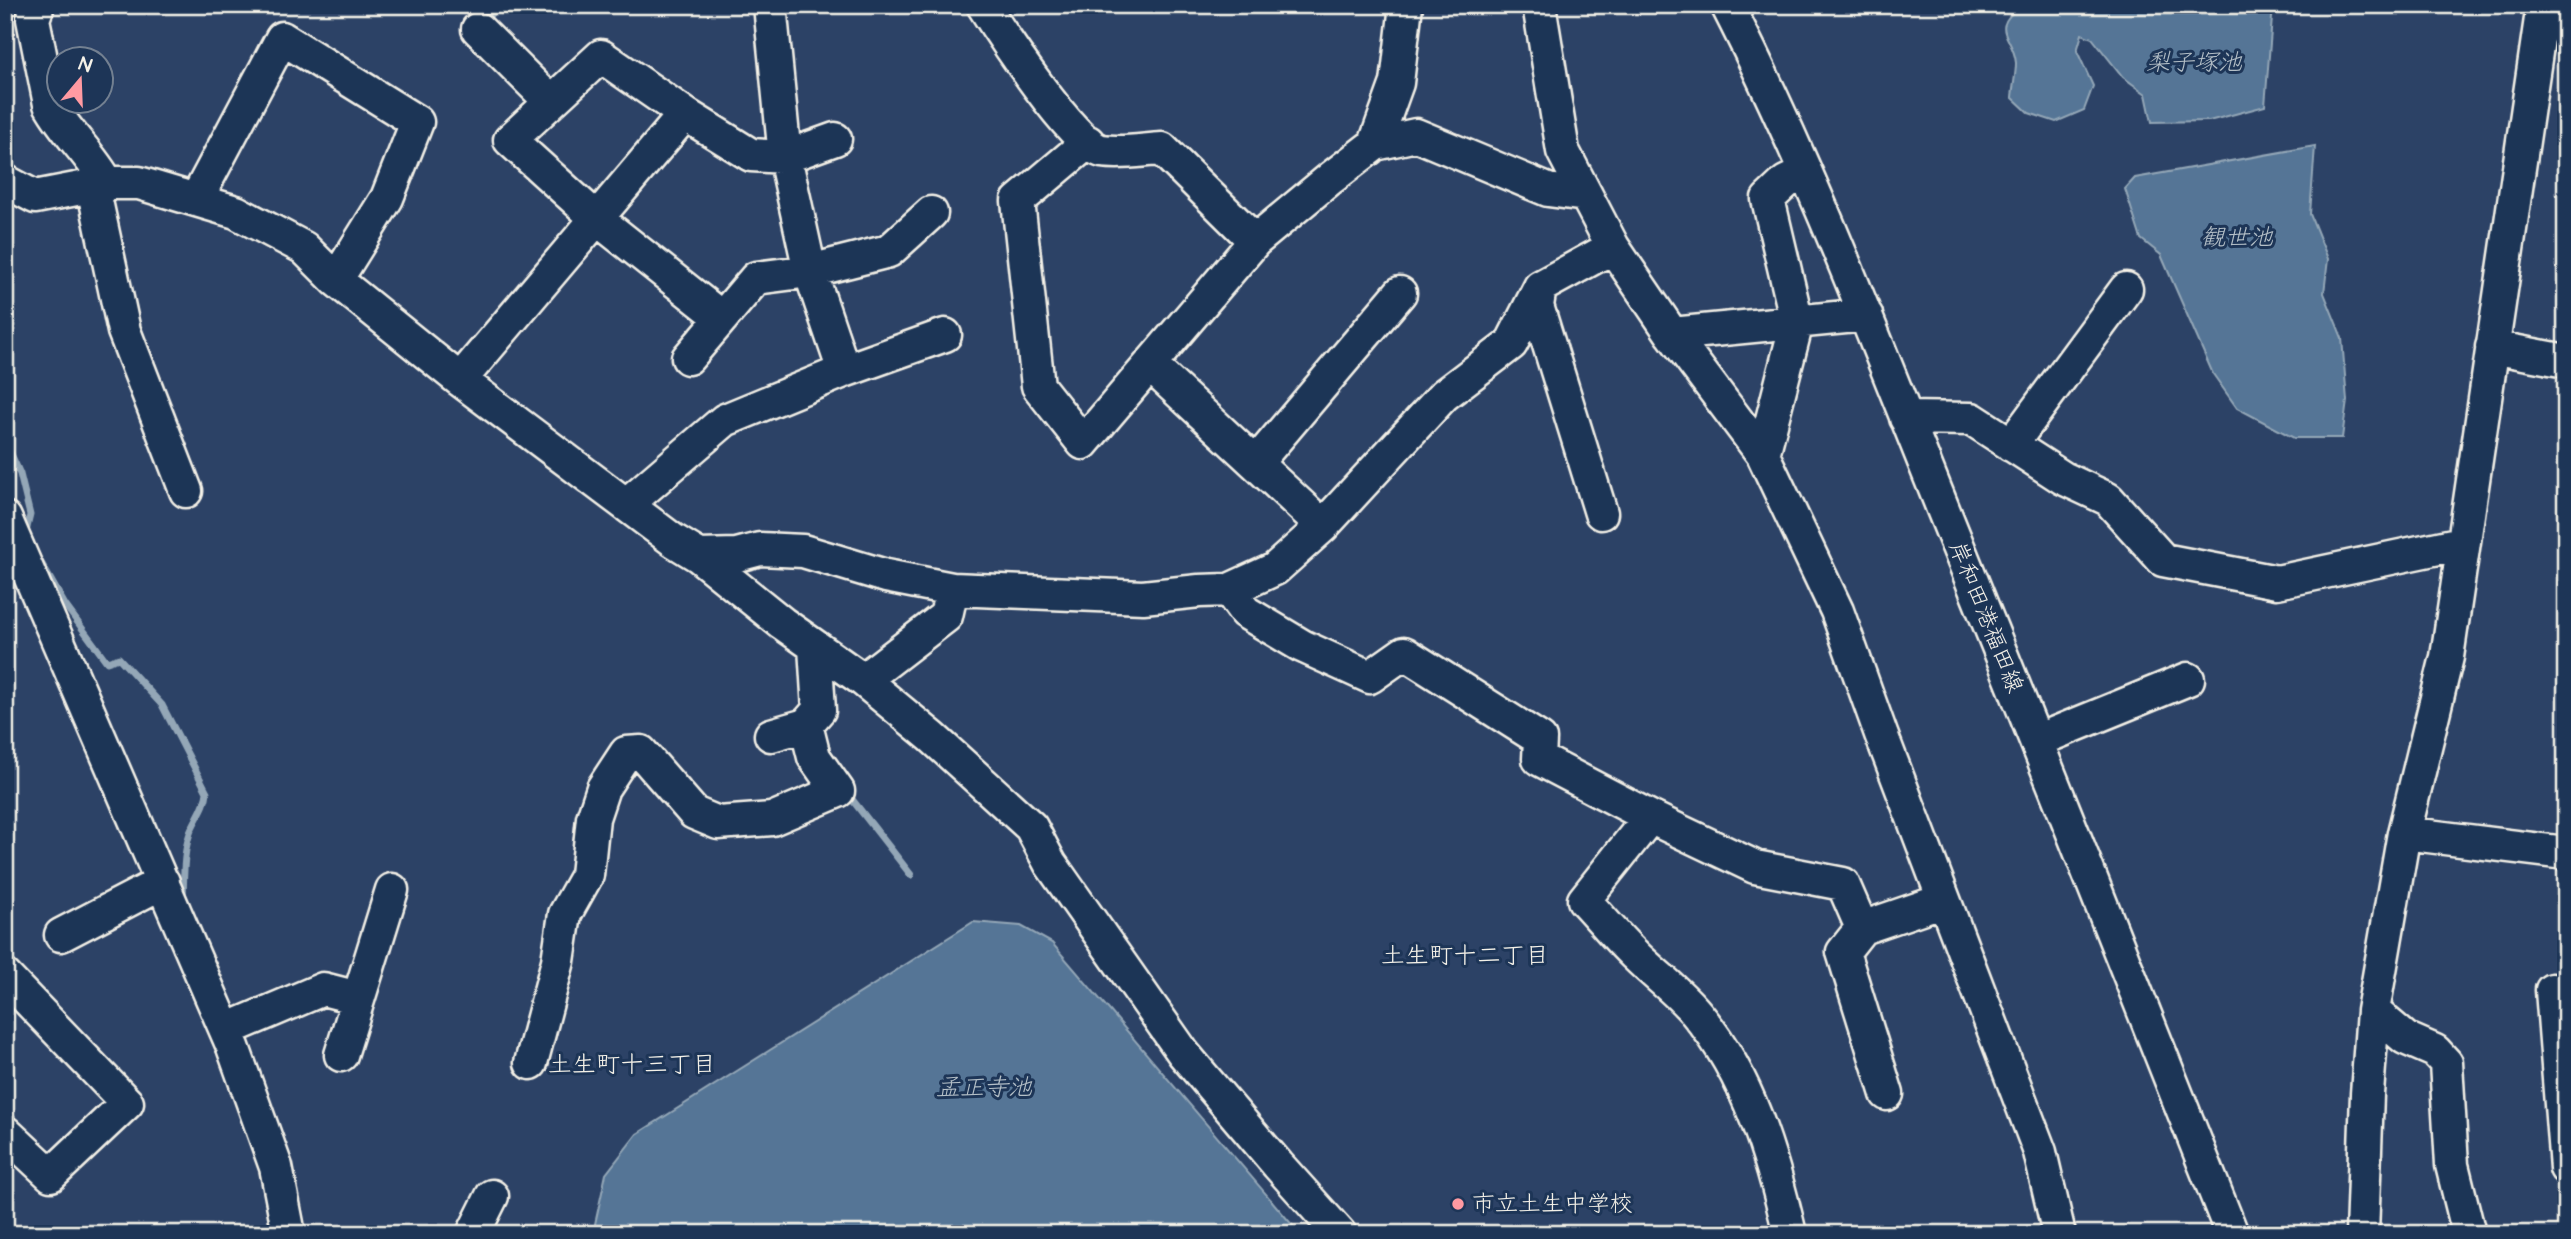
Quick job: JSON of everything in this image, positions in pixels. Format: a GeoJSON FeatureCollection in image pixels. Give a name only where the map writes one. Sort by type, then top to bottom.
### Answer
{"type":"FeatureCollection","features":[{"type":"Feature","properties":{"kind":"street"},"geometry":{"type":"LineString","coordinates":[[38,5],[33,19],[50,104],[95,161],[124,331],[186,491]]}},
{"type":"Feature","properties":{"kind":"street"},"geometry":{"type":"LineString","coordinates":[[770,5],[785,157],[810,271],[844,371]]}},
{"type":"Feature","properties":{"kind":"street"},"geometry":{"type":"LineString","coordinates":[[983,5],[1008,46],[1057,111],[1088,142],[1100,151],[1162,149],[1255,241]]}},
{"type":"Feature","properties":{"kind":"street"},"geometry":{"type":"LineString","coordinates":[[1376,144],[1396,83],[1406,5]]}},
{"type":"Feature","properties":{"kind":"street"},"geometry":{"type":"LineString","coordinates":[[1539,5],[1563,151],[1613,247],[1672,334],[1763,455],[1837,611],[2040,1152],[2059,1234]]}},
{"type":"Feature","properties":{"kind":"street","name":"岸和田港福田線"},"geometry":{"type":"LineString","coordinates":[[1727,5],[1805,173],[1866,315],[2232,1234]]}},
{"type":"Feature","properties":{"kind":"street"},"geometry":{"type":"LineString","coordinates":[[2362,1234],[2373,1011],[2404,834],[2447,657],[2543,5]]}},
{"type":"Feature","properties":{"kind":"street"},"geometry":{"type":"LineString","coordinates":[[478,29],[551,102]]}},
{"type":"Feature","properties":{"kind":"street"},"geometry":{"type":"LineString","coordinates":[[196,200],[282,38],[417,122],[387,198],[336,280]]}},
{"type":"Feature","properties":{"kind":"street"},"geometry":{"type":"LineString","coordinates":[[722,317],[596,218],[510,140],[601,56],[685,114],[751,155],[785,157],[835,139]]}},
{"type":"Feature","properties":{"kind":"street"},"geometry":{"type":"LineString","coordinates":[[460,380],[685,114]]}},
{"type":"Feature","properties":{"kind":"street"},"geometry":{"type":"LineString","coordinates":[[1088,142],[1018,201],[1038,386],[1083,443],[1255,241],[1376,144],[1416,135],[1548,190],[1586,195]]}},
{"type":"Feature","properties":{"kind":"street"},"geometry":{"type":"LineString","coordinates":[[1763,455],[1797,322],[1768,199],[1786,182],[1805,173]]}},
{"type":"Feature","properties":{"kind":"street"},"geometry":{"type":"LineString","coordinates":[[5,181],[35,197],[100,185],[139,183],[236,212],[304,248],[336,280],[460,380],[673,540],[699,556],[782,623],[863,680],[932,737],[1031,827],[1050,863],[1184,1054],[1340,1234]]}},
{"type":"Feature","properties":{"kind":"street"},"geometry":{"type":"LineString","coordinates":[[688,358],[755,278],[810,271],[889,251],[931,214]]}},
{"type":"Feature","properties":{"kind":"street"},"geometry":{"type":"LineString","coordinates":[[699,556],[737,555],[760,548],[803,551],[886,576],[952,589],[1143,597],[1229,590],[1276,569],[1323,526],[1444,395],[1511,344],[1540,287],[1613,247]]}},
{"type":"Feature","properties":{"kind":"street"},"geometry":{"type":"LineString","coordinates":[[1540,287],[1537,306],[1601,513]]}},
{"type":"Feature","properties":{"kind":"street"},"geometry":{"type":"LineString","coordinates":[[2011,445],[2126,289]]}},
{"type":"Feature","properties":{"kind":"street"},"geometry":{"type":"LineString","coordinates":[[1256,463],[1400,293]]}},
{"type":"Feature","properties":{"kind":"street"},"geometry":{"type":"LineString","coordinates":[[1672,334],[1866,315]]}},
{"type":"Feature","properties":{"kind":"street"},"geometry":{"type":"LineString","coordinates":[[627,505],[725,420],[844,371],[945,335]]}},
{"type":"Feature","properties":{"kind":"street"},"geometry":{"type":"LineString","coordinates":[[2492,347],[2566,361]]}},
{"type":"Feature","properties":{"kind":"street"},"geometry":{"type":"LineString","coordinates":[[1150,365],[1323,526]]}},
{"type":"Feature","properties":{"kind":"street"},"geometry":{"type":"LineString","coordinates":[[1906,418],[1972,419],[2063,478],[2108,499],[2163,560],[2277,582],[2462,543]]}},
{"type":"Feature","properties":{"kind":"street"},"geometry":{"type":"LineString","coordinates":[[5,518],[226,1030],[276,1167],[289,1234]]}},
{"type":"Feature","properties":{"kind":"street"},"geometry":{"type":"LineString","coordinates":[[863,680],[946,616],[952,589]]}},
{"type":"Feature","properties":{"kind":"street"},"geometry":{"type":"LineString","coordinates":[[1229,590],[1245,612],[1302,646],[1370,677],[1404,653],[1541,739],[1539,759],[1650,817],[1755,867],[1843,884],[1862,928]]}},
{"type":"Feature","properties":{"kind":"street"},"geometry":{"type":"LineString","coordinates":[[771,735],[806,725],[819,710],[816,647]]}},
{"type":"Feature","properties":{"kind":"street"},"geometry":{"type":"LineString","coordinates":[[2036,741],[2172,675]]}},
{"type":"Feature","properties":{"kind":"street"},"geometry":{"type":"LineString","coordinates":[[531,1063],[558,961],[565,914],[587,875],[593,818],[603,788],[626,753],[641,752],[694,813],[718,823],[772,819],[838,791],[814,757],[806,725]]}},
{"type":"Feature","properties":{"kind":"street"},"geometry":{"type":"LineString","coordinates":[[1650,817],[1584,900],[1634,954],[1697,1014],[1719,1046],[1744,1088],[1776,1171],[1790,1234]]}},
{"type":"Feature","properties":{"kind":"street"},"geometry":{"type":"LineString","coordinates":[[2404,834],[2566,853]]}},
{"type":"Feature","properties":{"kind":"street"},"geometry":{"type":"LineString","coordinates":[[61,935],[163,882]]}},
{"type":"Feature","properties":{"kind":"street"},"geometry":{"type":"LineString","coordinates":[[341,1055],[392,890]]}},
{"type":"Feature","properties":{"kind":"street"},"geometry":{"type":"LineString","coordinates":[[1887,1094],[1843,952],[1862,928],[1944,900]]}},
{"type":"Feature","properties":{"kind":"street"},"geometry":{"type":"LineString","coordinates":[[5,976],[127,1103],[51,1175],[6,1134]]}},
{"type":"Feature","properties":{"kind":"street"},"geometry":{"type":"LineString","coordinates":[[226,1030],[323,989],[358,998]]}},
{"type":"Feature","properties":{"kind":"street"},"geometry":{"type":"LineString","coordinates":[[2552,989],[2566,1168]]}},
{"type":"Feature","properties":{"kind":"street"},"geometry":{"type":"LineString","coordinates":[[2373,1011],[2405,1038],[2435,1052],[2446,1063],[2452,1165],[2469,1234]]}},
{"type":"Feature","properties":{"kind":"street"},"geometry":{"type":"LineString","coordinates":[[473,1234],[492,1196]]}},
{"type":"Feature","properties":{"kind":"water","name":"梨子塚池"},"geometry":{"type":"Polygon","coordinates":[[[2022,5],[2273,5],[2265,106],[2209,121],[2152,122],[2146,94],[2123,77],[2092,38],[2082,34],[2077,51],[2093,86],[2084,110],[2056,122],[2029,113],[2012,97],[2016,63],[2004,27],[2006,21],[2022,5]]]}},
{"type":"Feature","properties":{"kind":"water","name":"観世池"},"geometry":{"type":"Polygon","coordinates":[[[2315,146],[2310,214],[2328,259],[2324,293],[2342,338],[2347,401],[2342,438],[2294,438],[2237,408],[2213,374],[2161,255],[2141,239],[2125,189],[2135,178],[2315,146]]]}},
{"type":"Feature","properties":{"kind":"water","name":"孟正寺池"},"geometry":{"type":"Polygon","coordinates":[[[973,922],[1021,926],[1052,943],[1300,1234],[597,1234],[595,1224],[606,1174],[637,1134],[973,922]]]}},
{"type":"Feature","properties":{"kind":"waterway"},"geometry":{"type":"LineString","coordinates":[[482,23],[499,5]]}},
{"type":"Feature","properties":{"kind":"waterway"},"geometry":{"type":"LineString","coordinates":[[5,441],[20,474],[30,515],[25,536]]}},
{"type":"Feature","properties":{"kind":"waterway"},"geometry":{"type":"LineString","coordinates":[[40,561],[65,605],[107,662],[119,658],[162,705],[207,792],[205,803],[188,841],[183,899]]}},
{"type":"Feature","properties":{"kind":"waterway"},"geometry":{"type":"LineString","coordinates":[[847,793],[911,875]]}},
{"type":"Feature","properties":{"kind":"place","name":"市立土生中学校"},"geometry":{"type":"Point","coordinates":[1458,1204]}},
{"type":"Feature","properties":{"kind":"district","name":"土生町十二丁目"},"geometry":{"type":"Point","coordinates":[1465,956]}},
{"type":"Feature","properties":{"kind":"district","name":"土生町十三丁目"},"geometry":{"type":"Point","coordinates":[632,1065]}}]}
